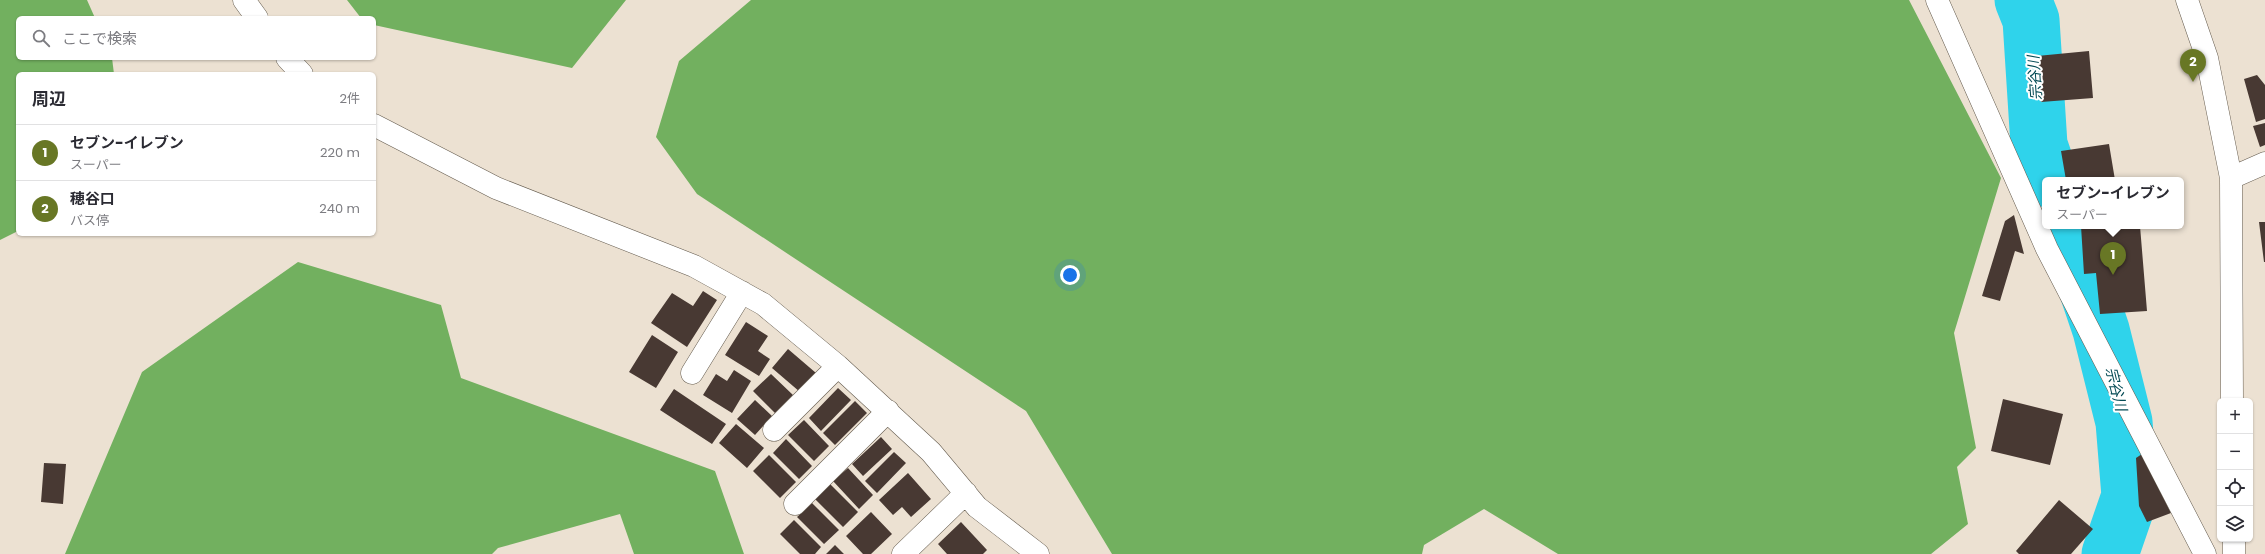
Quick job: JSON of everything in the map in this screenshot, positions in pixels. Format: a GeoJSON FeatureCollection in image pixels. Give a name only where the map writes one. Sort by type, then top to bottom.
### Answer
{"type":"FeatureCollection","features":[{"type":"Feature","properties":{"kind":"street"},"geometry":{"type":"LineString","coordinates":[[244,0],[256,16]]}},
{"type":"Feature","properties":{"kind":"street"},"geometry":{"type":"LineString","coordinates":[[1937,0],[2047,249],[2204,554]]}},
{"type":"Feature","properties":{"kind":"street"},"geometry":{"type":"LineString","coordinates":[[2187,0],[2207,58],[2231,178],[2232,398]]}},
{"type":"Feature","properties":{"kind":"street"},"geometry":{"type":"LineString","coordinates":[[289,60],[300,72]]}},
{"type":"Feature","properties":{"kind":"street"},"geometry":{"type":"LineString","coordinates":[[376,126],[496,188],[694,266],[763,304],[838,366],[888,411],[931,452],[978,507],[1038,554]]}},
{"type":"Feature","properties":{"kind":"street"},"geometry":{"type":"LineString","coordinates":[[2231,178],[2265,163]]}},
{"type":"Feature","properties":{"kind":"street"},"geometry":{"type":"LineString","coordinates":[[692,373],[742,292]]}},
{"type":"Feature","properties":{"kind":"street"},"geometry":{"type":"LineString","coordinates":[[774,430],[838,366]]}},
{"type":"Feature","properties":{"kind":"street"},"geometry":{"type":"LineString","coordinates":[[795,504],[888,411]]}},
{"type":"Feature","properties":{"kind":"street"},"geometry":{"type":"LineString","coordinates":[[903,554],[966,493]]}},
{"type":"Feature","properties":{"kind":"street"},"geometry":{"type":"LineString","coordinates":[[2234,542],[2234,554]]}},
{"type":"Feature","properties":{"kind":"green space"},"geometry":{"type":"Polygon","coordinates":[[[0,0],[87,0],[94,16],[16,16],[16,60],[112,60],[114,72],[16,72],[16,232],[0,240],[0,0]]]}},
{"type":"Feature","properties":{"kind":"green space"},"geometry":{"type":"Polygon","coordinates":[[[347,0],[626,0],[572,68],[376,25],[376,16],[359,16],[347,0]]]}},
{"type":"Feature","properties":{"kind":"green space"},"geometry":{"type":"Polygon","coordinates":[[[751,0],[1909,0],[2001,178],[1954,333],[1976,448],[1957,467],[1968,524],[1931,554],[1558,554],[1484,509],[1424,545],[1422,554],[1112,554],[1026,411],[697,194],[656,137],[679,61],[751,0]]]}},
{"type":"Feature","properties":{"kind":"green space"},"geometry":{"type":"Polygon","coordinates":[[[298,262],[441,305],[461,378],[715,471],[744,554],[634,554],[620,514],[498,548],[492,554],[65,554],[142,372],[298,262]]]}},
{"type":"Feature","properties":{"kind":"building"},"geometry":{"type":"Polygon","coordinates":[[[2089,51],[2093,98],[2041,102],[2037,56],[2089,51]]]}},
{"type":"Feature","properties":{"kind":"building"},"geometry":{"type":"Polygon","coordinates":[[[2257,75],[2265,85],[2265,119],[2256,122],[2244,79],[2257,75]]]}},
{"type":"Feature","properties":{"kind":"building"},"geometry":{"type":"Polygon","coordinates":[[[2265,123],[2265,145],[2260,147],[2253,126],[2265,123]]]}},
{"type":"Feature","properties":{"kind":"building"},"geometry":{"type":"Polygon","coordinates":[[[2109,144],[2114,177],[2065,177],[2061,151],[2109,144]]]}},
{"type":"Feature","properties":{"kind":"building"},"geometry":{"type":"Polygon","coordinates":[[[2014,215],[2024,254],[2015,251],[2000,301],[1982,296],[2005,221],[2014,215]]]}},
{"type":"Feature","properties":{"kind":"building"},"geometry":{"type":"Polygon","coordinates":[[[2259,222],[2265,222],[2265,262],[2264,262],[2259,222]]]}},
{"type":"Feature","properties":{"kind":"building"},"geometry":{"type":"Polygon","coordinates":[[[2081,229],[2140,229],[2147,311],[2100,314],[2096,273],[2084,274],[2081,229]]]}},
{"type":"Feature","properties":{"kind":"building"},"geometry":{"type":"Polygon","coordinates":[[[703,291],[717,300],[687,347],[651,323],[672,293],[693,306],[703,291]]]}},
{"type":"Feature","properties":{"kind":"building"},"geometry":{"type":"Polygon","coordinates":[[[746,322],[768,336],[758,351],[770,359],[759,376],[725,355],[746,322]]]}},
{"type":"Feature","properties":{"kind":"building"},"geometry":{"type":"Polygon","coordinates":[[[652,335],[678,352],[656,388],[629,372],[652,335]]]}},
{"type":"Feature","properties":{"kind":"building"},"geometry":{"type":"Polygon","coordinates":[[[788,349],[816,373],[800,392],[772,368],[788,349]]]}},
{"type":"Feature","properties":{"kind":"building"},"geometry":{"type":"Polygon","coordinates":[[[734,370],[751,381],[732,413],[703,395],[716,374],[727,381],[734,370]]]}},
{"type":"Feature","properties":{"kind":"building"},"geometry":{"type":"Polygon","coordinates":[[[771,374],[793,395],[775,413],[753,391],[771,374]]]}},
{"type":"Feature","properties":{"kind":"building"},"geometry":{"type":"Polygon","coordinates":[[[838,388],[851,400],[821,431],[809,418],[838,388]]]}},
{"type":"Feature","properties":{"kind":"building"},"geometry":{"type":"Polygon","coordinates":[[[674,389],[726,424],[712,444],[660,410],[674,389]]]}},
{"type":"Feature","properties":{"kind":"building"},"geometry":{"type":"Polygon","coordinates":[[[2003,399],[2063,414],[2050,465],[1991,451],[2003,399]]]}},
{"type":"Feature","properties":{"kind":"building"},"geometry":{"type":"Polygon","coordinates":[[[755,400],[772,416],[755,435],[737,419],[755,400]]]}},
{"type":"Feature","properties":{"kind":"building"},"geometry":{"type":"Polygon","coordinates":[[[855,401],[867,413],[835,445],[823,433],[855,401]]]}},
{"type":"Feature","properties":{"kind":"building"},"geometry":{"type":"Polygon","coordinates":[[[804,420],[829,446],[814,461],[788,435],[804,420]]]}},
{"type":"Feature","properties":{"kind":"building"},"geometry":{"type":"Polygon","coordinates":[[[736,424],[764,448],[747,468],[719,443],[736,424]]]}},
{"type":"Feature","properties":{"kind":"building"},"geometry":{"type":"Polygon","coordinates":[[[881,437],[892,449],[863,476],[852,464],[881,437]]]}},
{"type":"Feature","properties":{"kind":"building"},"geometry":{"type":"Polygon","coordinates":[[[786,439],[812,466],[799,479],[773,453],[786,439]]]}},
{"type":"Feature","properties":{"kind":"building"},"geometry":{"type":"Polygon","coordinates":[[[894,452],[906,463],[877,493],[865,481],[894,452]]]}},
{"type":"Feature","properties":{"kind":"building"},"geometry":{"type":"Polygon","coordinates":[[[2142,454],[2171,513],[2147,522],[2139,506],[2136,458],[2142,454]]]}},
{"type":"Feature","properties":{"kind":"building"},"geometry":{"type":"Polygon","coordinates":[[[769,455],[796,482],[780,498],[753,471],[769,455]]]}},
{"type":"Feature","properties":{"kind":"building"},"geometry":{"type":"Polygon","coordinates":[[[44,463],[66,464],[63,504],[41,502],[44,463]]]}},
{"type":"Feature","properties":{"kind":"building"},"geometry":{"type":"Polygon","coordinates":[[[848,468],[873,495],[859,509],[833,481],[848,468]]]}},
{"type":"Feature","properties":{"kind":"building"},"geometry":{"type":"Polygon","coordinates":[[[908,473],[931,499],[911,517],[902,507],[893,515],[879,500],[908,473]]]}},
{"type":"Feature","properties":{"kind":"building"},"geometry":{"type":"Polygon","coordinates":[[[830,484],[858,512],[843,527],[815,499],[830,484]]]}},
{"type":"Feature","properties":{"kind":"building"},"geometry":{"type":"Polygon","coordinates":[[[2059,500],[2093,529],[2071,554],[2019,554],[2016,551],[2059,500]]]}},
{"type":"Feature","properties":{"kind":"building"},"geometry":{"type":"Polygon","coordinates":[[[812,503],[839,530],[824,544],[797,517],[812,503]]]}},
{"type":"Feature","properties":{"kind":"building"},"geometry":{"type":"Polygon","coordinates":[[[871,512],[892,534],[871,554],[863,554],[846,536],[871,512]]]}},
{"type":"Feature","properties":{"kind":"building"},"geometry":{"type":"Polygon","coordinates":[[[794,520],[821,547],[815,554],[800,554],[780,534],[794,520]]]}},
{"type":"Feature","properties":{"kind":"building"},"geometry":{"type":"Polygon","coordinates":[[[961,522],[987,550],[983,554],[947,554],[938,544],[961,522]]]}},
{"type":"Feature","properties":{"kind":"building"},"geometry":{"type":"Polygon","coordinates":[[[835,545],[844,554],[826,554],[835,545]]]}},
{"type":"Feature","properties":{"kind":"waterway","name":"宗谷川"},"geometry":{"type":"LineString","coordinates":[[2023,0],[2031,20],[2039,145],[2050,177]]}},
{"type":"Feature","properties":{"kind":"waterway","name":"宗谷川"},"geometry":{"type":"LineString","coordinates":[[2067,229],[2101,330],[2124,422],[2130,496],[2110,554]]}},
{"type":"Feature","properties":{"kind":"place","name":"穂谷口"},"geometry":{"type":"Point","coordinates":[2193,82]}},
{"type":"Feature","properties":{"kind":"place","name":"セブン-イレブン"},"geometry":{"type":"Point","coordinates":[2113,275]}}]}
